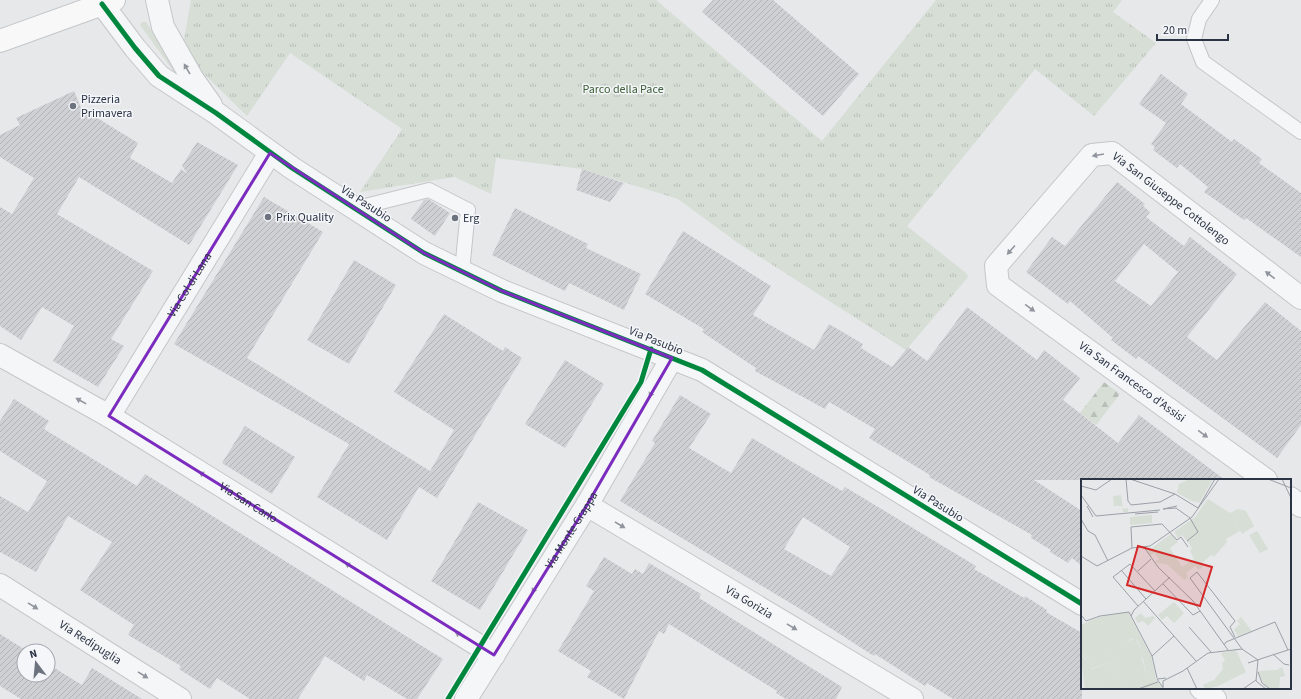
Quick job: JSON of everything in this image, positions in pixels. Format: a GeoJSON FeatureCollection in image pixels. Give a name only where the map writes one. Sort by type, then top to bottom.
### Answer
{"type":"FeatureCollection","features":[{"type":"Feature","properties":{"kind":"street"},"geometry":{"type":"LineString","coordinates":[[156,0],[163,27],[192,78],[216,113]]}},
{"type":"Feature","properties":{"kind":"street"},"geometry":{"type":"LineString","coordinates":[[0,41],[108,2]]}},
{"type":"Feature","properties":{"kind":"street","name":"Via Pasubio"},"geometry":{"type":"LineString","coordinates":[[108,2],[135,48],[159,76],[216,113],[270,153],[354,209],[424,253],[502,292],[672,358],[708,374],[1081,603]]}},
{"type":"Feature","properties":{"kind":"street","name":"Via Col di Lana"},"geometry":{"type":"LineString","coordinates":[[109,416],[270,153]]}},
{"type":"Feature","properties":{"kind":"street","name":"Via San Giuseppe Cottolengo"},"geometry":{"type":"LineString","coordinates":[[998,285],[996,266],[1092,155],[1112,153],[1301,298]]}},
{"type":"Feature","properties":{"kind":"street","name":"Via San Francesco d'Assisi"},"geometry":{"type":"LineString","coordinates":[[998,285],[1265,479]]}},
{"type":"Feature","properties":{"kind":"street","name":"Via San Carlo"},"geometry":{"type":"LineString","coordinates":[[0,355],[109,416],[494,655]]}},
{"type":"Feature","properties":{"kind":"street","name":"Via Monte Grappa"},"geometry":{"type":"LineString","coordinates":[[466,699],[587,505],[672,358]]}},
{"type":"Feature","properties":{"kind":"street"},"geometry":{"type":"LineString","coordinates":[[1291,499],[1301,506]]}},
{"type":"Feature","properties":{"kind":"street","name":"Via Gorizia"},"geometry":{"type":"LineString","coordinates":[[587,505],[912,699]]}},
{"type":"Feature","properties":{"kind":"street","name":"Via Redipuglia"},"geometry":{"type":"LineString","coordinates":[[0,585],[180,699]]}},
{"type":"Feature","properties":{"kind":"street"},"geometry":{"type":"LineString","coordinates":[[1202,689],[1215,699]]}},
{"type":"Feature","properties":{"kind":"lane"},"geometry":{"type":"LineString","coordinates":[[1212,0],[1199,19],[1194,39],[1203,62],[1301,132]]}},
{"type":"Feature","properties":{"kind":"lane"},"geometry":{"type":"LineString","coordinates":[[354,209],[429,190],[468,210],[462,271]]}},
{"type":"Feature","properties":{"kind":"highlighted area"},"geometry":{"type":"Polygon","coordinates":[[[270,153],[424,253],[502,291],[672,358],[587,505],[494,655],[109,416],[270,153]]]}},
{"type":"Feature","properties":{"kind":"green space","name":"Parco della Pace"},"geometry":{"type":"Polygon","coordinates":[[[191,0],[656,0],[822,141],[936,0],[1122,0],[1113,12],[1156,43],[1094,116],[1035,69],[907,226],[966,273],[968,277],[906,350],[738,243],[678,199],[582,169],[496,158],[491,194],[455,177],[360,192],[402,129],[290,53],[247,116],[200,70],[184,40],[191,0]]]}},
{"type":"Feature","properties":{"kind":"green space"},"geometry":{"type":"Polygon","coordinates":[[[142,22],[146,22],[180,73],[177,76],[140,25],[142,22]]]}},
{"type":"Feature","properties":{"kind":"green space"},"geometry":{"type":"Polygon","coordinates":[[[1104,382],[1120,394],[1096,425],[1080,413],[1104,382]]]}},
{"type":"Feature","properties":{"kind":"building"},"geometry":{"type":"Polygon","coordinates":[[[713,0],[773,0],[859,74],[823,116],[702,12],[713,0]]]}},
{"type":"Feature","properties":{"kind":"building"},"geometry":{"type":"Polygon","coordinates":[[[1161,74],[1188,94],[1181,104],[1232,142],[1234,139],[1262,159],[1259,163],[1301,193],[1301,257],[1246,218],[1244,220],[1204,192],[1208,187],[1180,164],[1177,168],[1153,150],[1155,147],[1151,144],[1166,123],[1139,104],[1161,74]]]}},
{"type":"Feature","properties":{"kind":"building"},"geometry":{"type":"Polygon","coordinates":[[[74,91],[81,108],[138,143],[130,158],[172,183],[181,169],[188,174],[182,166],[197,142],[238,165],[189,245],[79,177],[57,214],[153,271],[111,339],[124,346],[98,387],[53,361],[74,326],[42,307],[21,340],[0,326],[0,207],[12,214],[34,178],[0,157],[0,135],[20,125],[16,118],[74,91]]]}},
{"type":"Feature","properties":{"kind":"building"},"geometry":{"type":"Polygon","coordinates":[[[582,169],[624,183],[610,202],[576,190],[582,169]]]}},
{"type":"Feature","properties":{"kind":"building"},"geometry":{"type":"Polygon","coordinates":[[[1117,182],[1145,204],[1143,206],[1150,212],[1146,217],[1184,246],[1190,237],[1237,274],[1187,337],[1217,360],[1265,302],[1301,331],[1301,425],[1277,458],[1138,356],[1136,359],[1111,340],[1113,338],[1070,301],[1068,304],[1026,272],[1052,237],[1065,246],[1117,182]],[[1144,244],[1115,281],[1151,306],[1178,272],[1144,244]]]}},
{"type":"Feature","properties":{"kind":"building"},"geometry":{"type":"Polygon","coordinates":[[[264,197],[323,232],[247,358],[430,471],[454,430],[394,392],[444,314],[503,351],[505,347],[522,358],[437,498],[419,487],[387,540],[317,497],[349,444],[174,344],[264,197]]]}},
{"type":"Feature","properties":{"kind":"building"},"geometry":{"type":"Polygon","coordinates":[[[428,199],[450,213],[435,236],[411,219],[424,200],[428,199]]]}},
{"type":"Feature","properties":{"kind":"building"},"geometry":{"type":"Polygon","coordinates":[[[515,208],[588,244],[586,248],[641,274],[624,310],[569,283],[565,291],[492,255],[515,208]]]}},
{"type":"Feature","properties":{"kind":"building"},"geometry":{"type":"Polygon","coordinates":[[[683,231],[771,286],[753,315],[814,350],[829,324],[863,344],[861,348],[892,367],[908,347],[927,361],[967,307],[1037,360],[1044,350],[1080,378],[1063,400],[1118,443],[1139,415],[1224,479],[1034,480],[1081,510],[1081,565],[1072,558],[1068,563],[1050,552],[1051,550],[1031,538],[1032,535],[929,477],[930,475],[869,438],[875,429],[829,402],[825,409],[755,371],[756,368],[702,332],[704,329],[645,294],[683,231]]]}},
{"type":"Feature","properties":{"kind":"building"},"geometry":{"type":"Polygon","coordinates":[[[354,260],[396,285],[349,364],[307,340],[354,260]]]}},
{"type":"Feature","properties":{"kind":"building"},"geometry":{"type":"Polygon","coordinates":[[[565,360],[604,384],[565,448],[525,424],[565,360]]]}},
{"type":"Feature","properties":{"kind":"building"},"geometry":{"type":"Polygon","coordinates":[[[680,395],[711,414],[689,448],[731,473],[752,438],[842,491],[845,487],[976,566],[974,569],[1024,598],[1025,596],[1047,610],[1046,612],[1081,632],[1082,699],[953,699],[927,683],[925,686],[875,654],[874,656],[807,613],[620,501],[655,443],[652,441],[680,395]],[[803,517],[784,549],[831,576],[850,547],[803,517]]]}},
{"type":"Feature","properties":{"kind":"building"},"geometry":{"type":"Polygon","coordinates":[[[14,399],[49,421],[44,429],[137,486],[145,474],[443,659],[417,699],[407,699],[367,675],[364,681],[325,656],[298,699],[250,699],[217,678],[210,689],[179,669],[181,666],[128,635],[134,625],[80,590],[112,542],[68,516],[36,572],[0,552],[0,496],[28,512],[47,481],[0,451],[0,421],[14,399]]]}},
{"type":"Feature","properties":{"kind":"building"},"geometry":{"type":"Polygon","coordinates":[[[245,426],[295,457],[272,494],[222,463],[245,426]]]}},
{"type":"Feature","properties":{"kind":"building"},"geometry":{"type":"Polygon","coordinates":[[[478,502],[528,530],[480,610],[431,581],[478,502]]]}},
{"type":"Feature","properties":{"kind":"building"},"geometry":{"type":"Polygon","coordinates":[[[604,557],[632,574],[635,569],[643,574],[649,563],[701,594],[699,598],[842,687],[836,699],[786,699],[776,693],[777,691],[669,624],[664,634],[659,631],[624,699],[587,677],[591,671],[558,651],[594,591],[586,586],[604,557]]]}},
{"type":"Feature","properties":{"kind":"building"},"geometry":{"type":"Polygon","coordinates":[[[0,634],[16,644],[16,683],[56,683],[56,669],[82,685],[92,668],[142,699],[21,699],[0,686],[0,634]]]}},
{"type":"Feature","properties":{"kind":"cycle path"},"geometry":{"type":"LineString","coordinates":[[102,4],[135,48],[159,76],[216,113],[292,168],[424,253],[502,291],[702,370],[1081,603]]}},
{"type":"Feature","properties":{"kind":"cycle path"},"geometry":{"type":"LineString","coordinates":[[448,699],[641,382],[651,349]]}},
{"type":"Feature","properties":{"kind":"place","name":"Pizzeria Primavera"},"geometry":{"type":"Point","coordinates":[73,106]}},
{"type":"Feature","properties":{"kind":"place","name":"Prix Quality"},"geometry":{"type":"Point","coordinates":[268,217]}},
{"type":"Feature","properties":{"kind":"place","name":"Erg"},"geometry":{"type":"Point","coordinates":[455,218]}}]}
